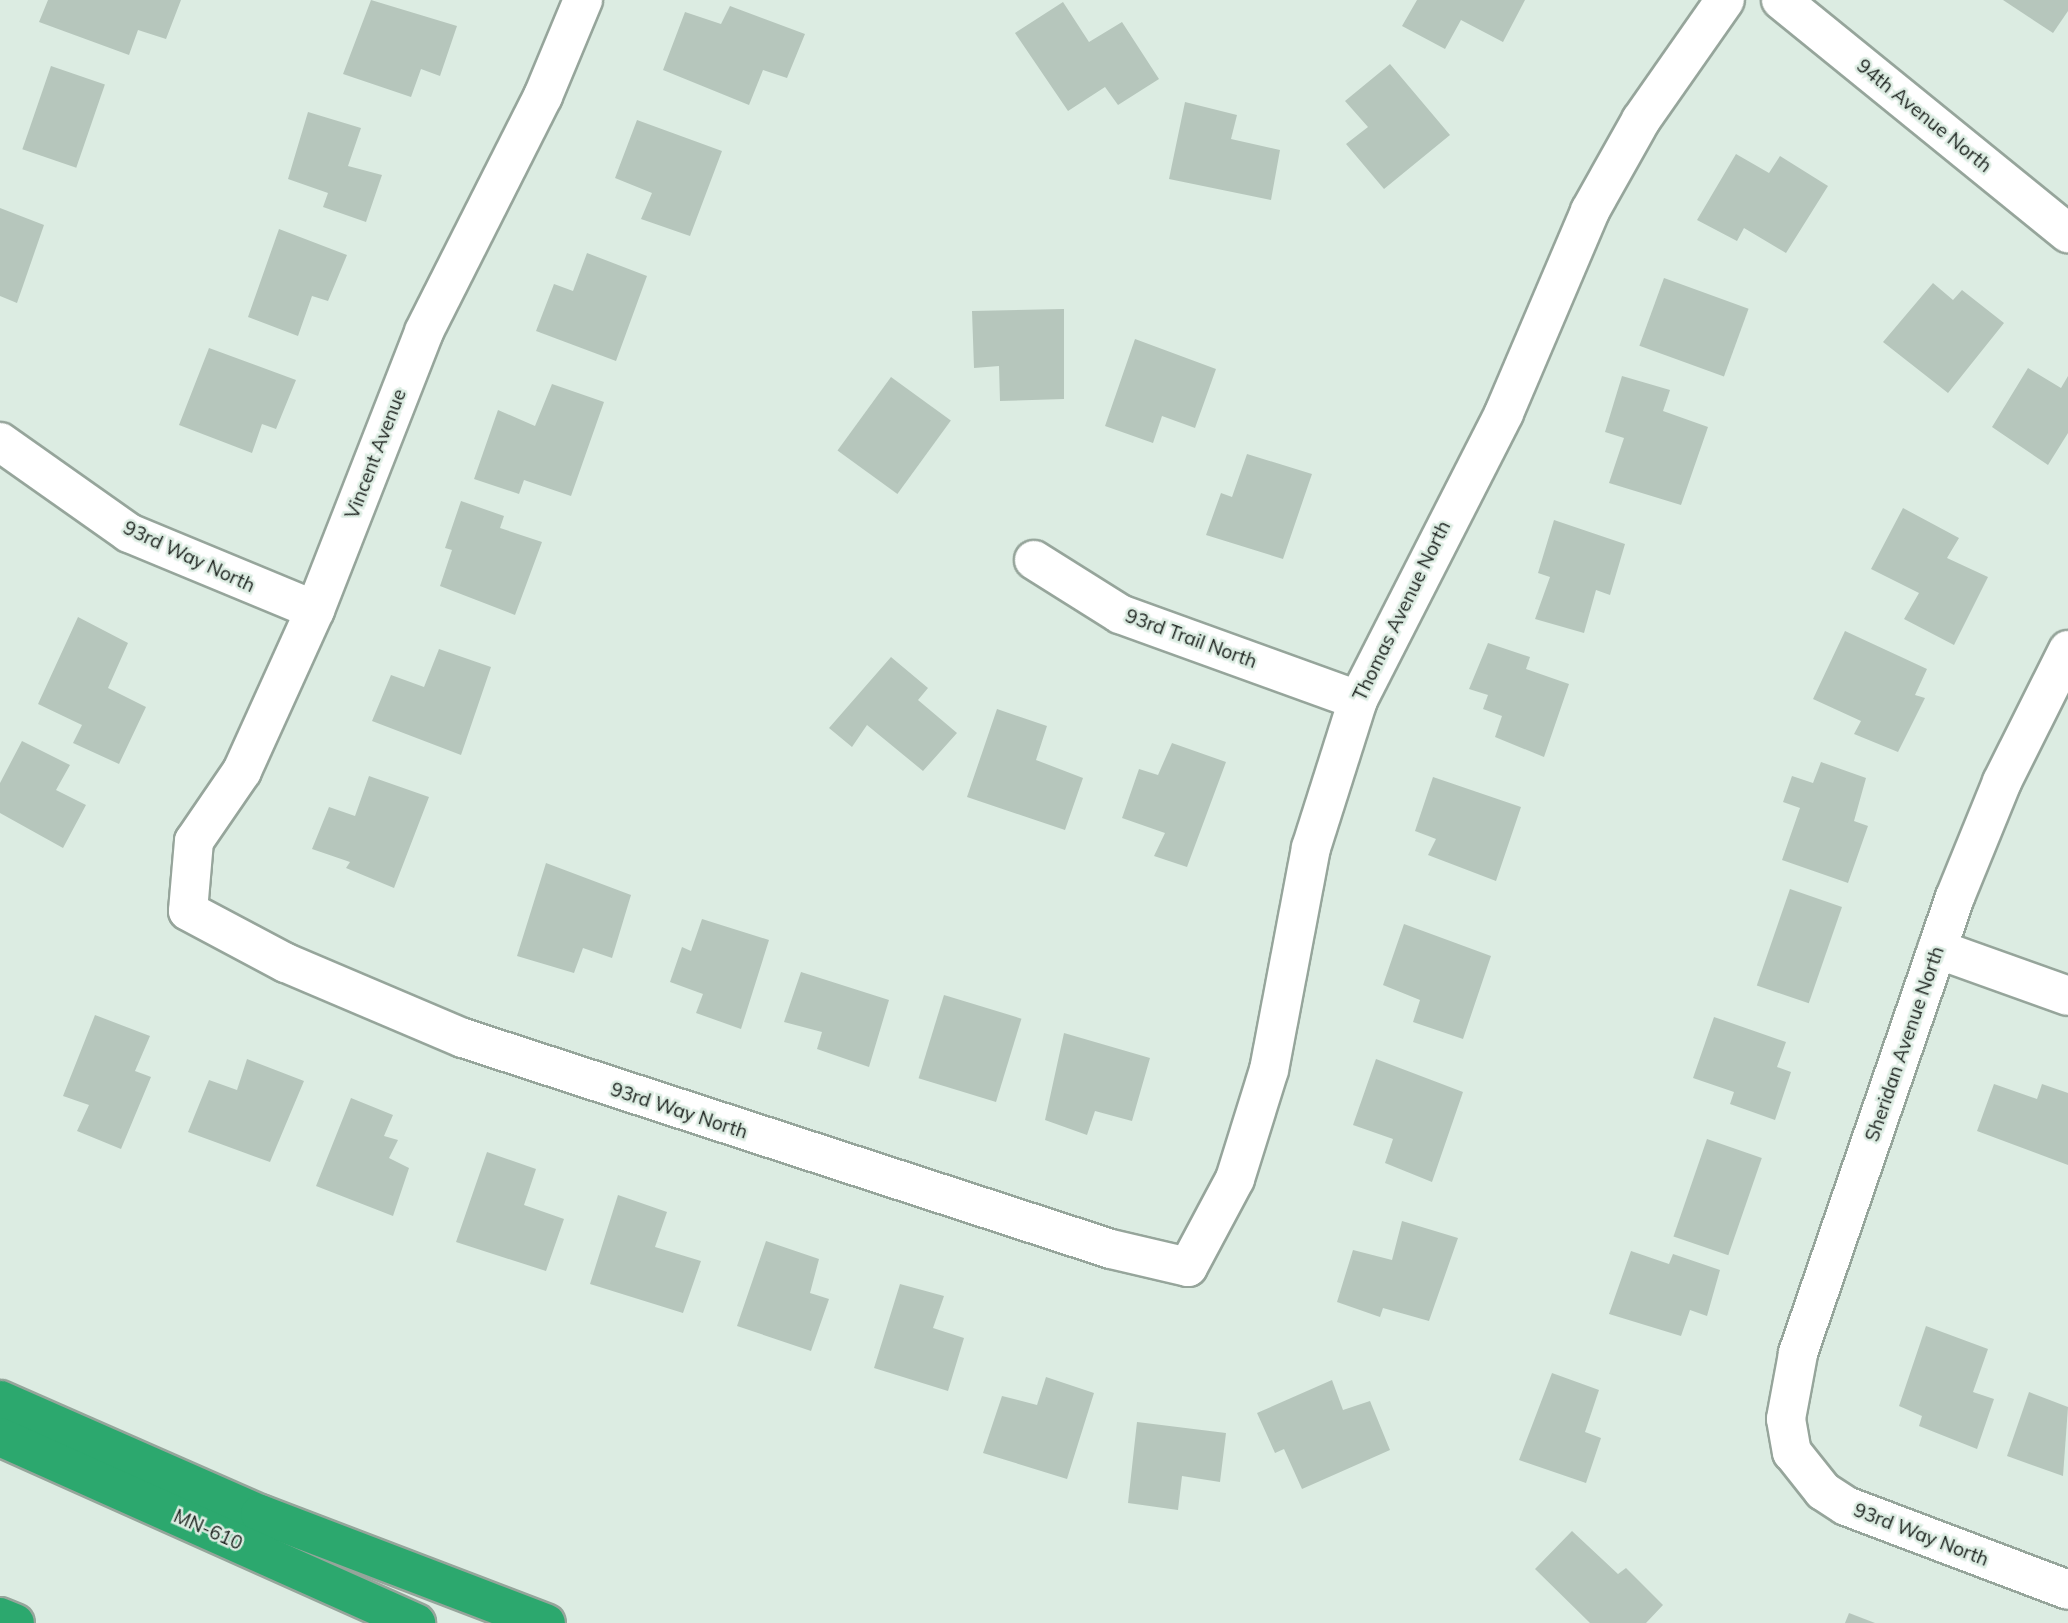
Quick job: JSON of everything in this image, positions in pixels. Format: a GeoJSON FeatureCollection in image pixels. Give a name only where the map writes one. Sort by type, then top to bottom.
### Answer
{"type":"FeatureCollection","features":[{"type":"Feature","properties":{"kind":"highway"},"geometry":{"type":"LineString","coordinates":[[0,1400],[260,1514],[546,1623]]}},
{"type":"Feature","properties":{"kind":"highway","name":"MN-610"},"geometry":{"type":"LineString","coordinates":[[0,1437],[416,1623]]}},
{"type":"Feature","properties":{"kind":"highway"},"geometry":{"type":"LineString","coordinates":[[0,1616],[15,1623]]}},
{"type":"Feature","properties":{"kind":"street","name":"Vincent Avenue"},"geometry":{"type":"LineString","coordinates":[[188,911],[194,841],[242,771],[315,610],[424,332],[543,96],[583,0]]}},
{"type":"Feature","properties":{"kind":"street","name":"Thomas Avenue North"},"geometry":{"type":"LineString","coordinates":[[1188,1267],[1235,1179],[1269,1070],[1311,848],[1358,700],[1510,401],[1590,211],[1641,120],[1725,0]]}},
{"type":"Feature","properties":{"kind":"street","name":"94th Avenue North"},"geometry":{"type":"LineString","coordinates":[[1781,0],[2068,233]]}},
{"type":"Feature","properties":{"kind":"street","name":"93rd Way North"},"geometry":{"type":"LineString","coordinates":[[0,442],[129,533],[315,610]]}},
{"type":"Feature","properties":{"kind":"street","name":"93rd Trail North"},"geometry":{"type":"LineString","coordinates":[[1034,560],[1120,614],[1358,700]]}},
{"type":"Feature","properties":{"kind":"street","name":"Sheridan Avenue North"},"geometry":{"type":"LineString","coordinates":[[1792,1452],[1786,1419],[1798,1354],[1937,949],[2002,782],[2068,650]]}},
{"type":"Feature","properties":{"kind":"street","name":"93rd Way North"},"geometry":{"type":"LineString","coordinates":[[188,911],[286,963],[463,1038],[1098,1245],[1188,1267]]}},
{"type":"Feature","properties":{"kind":"street"},"geometry":{"type":"LineString","coordinates":[[1937,949],[2068,996]]}},
{"type":"Feature","properties":{"kind":"street","name":"93rd Way North"},"geometry":{"type":"LineString","coordinates":[[1792,1452],[1823,1490],[1846,1506],[2068,1590]]}},
{"type":"Feature","properties":{"kind":"building"},"geometry":{"type":"Polygon","coordinates":[[[48,0],[181,0],[166,39],[138,30],[129,55],[39,22],[48,0]]]}},
{"type":"Feature","properties":{"kind":"building"},"geometry":{"type":"Polygon","coordinates":[[[371,0],[457,26],[440,76],[421,69],[411,97],[343,74],[371,0]]]}},
{"type":"Feature","properties":{"kind":"building"},"geometry":{"type":"Polygon","coordinates":[[[1417,0],[1525,0],[1503,42],[1461,20],[1445,49],[1402,26],[1417,0]]]}},
{"type":"Feature","properties":{"kind":"building"},"geometry":{"type":"Polygon","coordinates":[[[2003,0],[2068,0],[2068,11],[2053,33],[2003,0]]]}},
{"type":"Feature","properties":{"kind":"building"},"geometry":{"type":"Polygon","coordinates":[[[1063,2],[1089,42],[1122,22],[1159,79],[1118,105],[1105,87],[1068,111],[1015,33],[1063,2]]]}},
{"type":"Feature","properties":{"kind":"building"},"geometry":{"type":"Polygon","coordinates":[[[730,6],[805,34],[787,78],[763,70],[749,105],[663,70],[685,12],[721,24],[730,6]]]}},
{"type":"Feature","properties":{"kind":"building"},"geometry":{"type":"Polygon","coordinates":[[[1390,64],[1450,135],[1384,189],[1346,144],[1368,127],[1345,101],[1390,64]]]}},
{"type":"Feature","properties":{"kind":"building"},"geometry":{"type":"Polygon","coordinates":[[[51,66],[105,85],[76,168],[22,149],[51,66]]]}},
{"type":"Feature","properties":{"kind":"building"},"geometry":{"type":"Polygon","coordinates":[[[1185,102],[1237,115],[1231,139],[1280,150],[1271,200],[1169,179],[1185,102]]]}},
{"type":"Feature","properties":{"kind":"building"},"geometry":{"type":"Polygon","coordinates":[[[308,112],[361,128],[348,166],[382,175],[366,222],[323,207],[328,193],[288,179],[308,112]]]}},
{"type":"Feature","properties":{"kind":"building"},"geometry":{"type":"Polygon","coordinates":[[[637,120],[722,151],[690,236],[641,219],[652,193],[615,178],[637,120]]]}},
{"type":"Feature","properties":{"kind":"building"},"geometry":{"type":"Polygon","coordinates":[[[1736,154],[1769,173],[1780,156],[1828,186],[1786,253],[1744,228],[1737,241],[1697,220],[1736,154]]]}},
{"type":"Feature","properties":{"kind":"building"},"geometry":{"type":"Polygon","coordinates":[[[0,208],[44,225],[17,303],[0,296],[0,208]]]}},
{"type":"Feature","properties":{"kind":"building"},"geometry":{"type":"Polygon","coordinates":[[[279,229],[347,255],[328,301],[312,296],[298,336],[248,317],[279,229]]]}},
{"type":"Feature","properties":{"kind":"building"},"geometry":{"type":"Polygon","coordinates":[[[587,253],[647,276],[616,361],[536,331],[554,284],[573,291],[587,253]]]}},
{"type":"Feature","properties":{"kind":"building"},"geometry":{"type":"Polygon","coordinates":[[[1664,278],[1749,309],[1724,376],[1639,346],[1664,278]]]}},
{"type":"Feature","properties":{"kind":"building"},"geometry":{"type":"Polygon","coordinates":[[[1933,283],[1953,300],[1962,290],[2004,323],[1948,393],[1883,342],[1933,283]]]}},
{"type":"Feature","properties":{"kind":"building"},"geometry":{"type":"Polygon","coordinates":[[[1064,309],[1064,399],[1000,401],[999,366],[974,368],[972,311],[1064,309]]]}},
{"type":"Feature","properties":{"kind":"building"},"geometry":{"type":"Polygon","coordinates":[[[1135,339],[1216,369],[1195,428],[1162,416],[1153,443],[1105,426],[1135,339]]]}},
{"type":"Feature","properties":{"kind":"building"},"geometry":{"type":"Polygon","coordinates":[[[209,348],[296,380],[276,429],[262,424],[252,453],[179,425],[209,348]]]}},
{"type":"Feature","properties":{"kind":"building"},"geometry":{"type":"Polygon","coordinates":[[[2028,368],[2061,388],[2068,376],[2068,433],[2048,465],[1992,427],[2028,368]]]}},
{"type":"Feature","properties":{"kind":"building"},"geometry":{"type":"Polygon","coordinates":[[[1622,376],[1670,390],[1663,411],[1708,427],[1681,505],[1609,483],[1624,438],[1605,432],[1622,376]]]}},
{"type":"Feature","properties":{"kind":"building"},"geometry":{"type":"Polygon","coordinates":[[[891,377],[951,420],[897,494],[838,451],[891,377]]]}},
{"type":"Feature","properties":{"kind":"building"},"geometry":{"type":"Polygon","coordinates":[[[552,384],[604,402],[571,496],[524,480],[519,494],[474,479],[498,410],[535,426],[552,384]]]}},
{"type":"Feature","properties":{"kind":"building"},"geometry":{"type":"Polygon","coordinates":[[[1247,454],[1312,474],[1283,559],[1206,535],[1221,493],[1232,497],[1247,454]]]}},
{"type":"Feature","properties":{"kind":"building"},"geometry":{"type":"Polygon","coordinates":[[[461,501],[504,516],[500,528],[542,542],[515,615],[440,586],[452,550],[445,548],[461,501]]]}},
{"type":"Feature","properties":{"kind":"building"},"geometry":{"type":"Polygon","coordinates":[[[1903,508],[1959,538],[1947,558],[1988,577],[1954,645],[1904,619],[1919,593],[1871,569],[1903,508]]]}},
{"type":"Feature","properties":{"kind":"building"},"geometry":{"type":"Polygon","coordinates":[[[1554,520],[1625,544],[1610,595],[1596,590],[1584,633],[1535,619],[1550,577],[1538,573],[1554,520]]]}},
{"type":"Feature","properties":{"kind":"building"},"geometry":{"type":"Polygon","coordinates":[[[78,617],[128,643],[108,688],[146,707],[119,764],[73,743],[82,725],[38,704],[78,617]]]}},
{"type":"Feature","properties":{"kind":"building"},"geometry":{"type":"Polygon","coordinates":[[[1845,631],[1927,669],[1915,695],[1925,698],[1898,752],[1854,734],[1861,721],[1813,699],[1845,631]]]}},
{"type":"Feature","properties":{"kind":"building"},"geometry":{"type":"Polygon","coordinates":[[[1488,643],[1530,657],[1526,669],[1569,684],[1544,757],[1495,737],[1502,716],[1483,709],[1488,695],[1469,689],[1488,643]]]}},
{"type":"Feature","properties":{"kind":"building"},"geometry":{"type":"Polygon","coordinates":[[[439,649],[491,667],[461,755],[372,721],[391,675],[424,687],[439,649]]]}},
{"type":"Feature","properties":{"kind":"building"},"geometry":{"type":"Polygon","coordinates":[[[891,657],[928,688],[918,700],[957,733],[923,771],[867,725],[852,747],[829,728],[891,657]]]}},
{"type":"Feature","properties":{"kind":"building"},"geometry":{"type":"Polygon","coordinates":[[[997,709],[1047,726],[1036,760],[1083,778],[1065,830],[967,797],[997,709]]]}},
{"type":"Feature","properties":{"kind":"building"},"geometry":{"type":"Polygon","coordinates":[[[22,741],[70,765],[56,790],[86,805],[63,848],[0,813],[0,783],[22,741]]]}},
{"type":"Feature","properties":{"kind":"building"},"geometry":{"type":"Polygon","coordinates":[[[1172,743],[1226,762],[1187,867],[1154,856],[1165,833],[1122,818],[1139,769],[1158,775],[1172,743]]]}},
{"type":"Feature","properties":{"kind":"building"},"geometry":{"type":"Polygon","coordinates":[[[1821,762],[1866,778],[1854,821],[1868,826],[1848,883],[1782,860],[1800,808],[1783,802],[1792,776],[1813,783],[1821,762]]]}},
{"type":"Feature","properties":{"kind":"building"},"geometry":{"type":"Polygon","coordinates":[[[369,776],[429,797],[394,888],[346,868],[350,862],[312,849],[329,807],[355,816],[369,776]]]}},
{"type":"Feature","properties":{"kind":"building"},"geometry":{"type":"Polygon","coordinates":[[[1433,777],[1521,807],[1496,881],[1428,855],[1436,839],[1415,831],[1433,777]]]}},
{"type":"Feature","properties":{"kind":"building"},"geometry":{"type":"Polygon","coordinates":[[[546,863],[631,895],[612,958],[583,948],[574,973],[517,956],[546,863]]]}},
{"type":"Feature","properties":{"kind":"building"},"geometry":{"type":"Polygon","coordinates":[[[1790,889],[1842,907],[1809,1003],[1757,985],[1790,889]]]}},
{"type":"Feature","properties":{"kind":"building"},"geometry":{"type":"Polygon","coordinates":[[[702,919],[769,940],[741,1029],[696,1013],[703,994],[670,982],[682,947],[691,951],[702,919]]]}},
{"type":"Feature","properties":{"kind":"building"},"geometry":{"type":"Polygon","coordinates":[[[1404,924],[1491,956],[1463,1039],[1413,1022],[1420,1000],[1383,985],[1404,924]]]}},
{"type":"Feature","properties":{"kind":"building"},"geometry":{"type":"Polygon","coordinates":[[[801,972],[889,1000],[869,1067],[817,1049],[822,1032],[784,1022],[801,972]]]}},
{"type":"Feature","properties":{"kind":"building"},"geometry":{"type":"Polygon","coordinates":[[[944,995],[1021,1019],[996,1102],[919,1078],[944,995]]]}},
{"type":"Feature","properties":{"kind":"building"},"geometry":{"type":"Polygon","coordinates":[[[95,1015],[150,1036],[135,1071],[151,1077],[121,1149],[77,1131],[89,1105],[63,1096],[95,1015]]]}},
{"type":"Feature","properties":{"kind":"building"},"geometry":{"type":"Polygon","coordinates":[[[1714,1017],[1786,1042],[1777,1067],[1791,1072],[1775,1120],[1730,1104],[1734,1092],[1693,1078],[1714,1017]]]}},
{"type":"Feature","properties":{"kind":"building"},"geometry":{"type":"Polygon","coordinates":[[[1064,1033],[1150,1058],[1132,1121],[1095,1111],[1087,1135],[1045,1120],[1064,1033]]]}},
{"type":"Feature","properties":{"kind":"building"},"geometry":{"type":"Polygon","coordinates":[[[247,1059],[304,1081],[270,1162],[188,1132],[209,1080],[237,1090],[247,1059]]]}},
{"type":"Feature","properties":{"kind":"building"},"geometry":{"type":"Polygon","coordinates":[[[1376,1059],[1463,1092],[1432,1182],[1385,1163],[1393,1139],[1353,1125],[1376,1059]]]}},
{"type":"Feature","properties":{"kind":"building"},"geometry":{"type":"Polygon","coordinates":[[[1994,1084],[2037,1099],[2042,1084],[2068,1093],[2068,1165],[1977,1131],[1994,1084]]]}},
{"type":"Feature","properties":{"kind":"building"},"geometry":{"type":"Polygon","coordinates":[[[351,1098],[393,1115],[384,1136],[398,1140],[389,1158],[409,1168],[393,1216],[316,1186],[351,1098]]]}},
{"type":"Feature","properties":{"kind":"building"},"geometry":{"type":"Polygon","coordinates":[[[1707,1139],[1762,1158],[1728,1255],[1673,1236],[1707,1139]]]}},
{"type":"Feature","properties":{"kind":"building"},"geometry":{"type":"Polygon","coordinates":[[[487,1152],[536,1169],[524,1205],[564,1219],[546,1271],[456,1242],[487,1152]]]}},
{"type":"Feature","properties":{"kind":"building"},"geometry":{"type":"Polygon","coordinates":[[[618,1195],[667,1212],[655,1247],[701,1261],[683,1313],[590,1284],[618,1195]]]}},
{"type":"Feature","properties":{"kind":"building"},"geometry":{"type":"Polygon","coordinates":[[[1402,1221],[1458,1238],[1429,1321],[1383,1308],[1380,1317],[1337,1302],[1353,1250],[1392,1260],[1402,1221]]]}},
{"type":"Feature","properties":{"kind":"building"},"geometry":{"type":"Polygon","coordinates":[[[766,1241],[819,1259],[810,1293],[829,1299],[811,1351],[737,1326],[766,1241]]]}},
{"type":"Feature","properties":{"kind":"building"},"geometry":{"type":"Polygon","coordinates":[[[1631,1251],[1669,1264],[1673,1254],[1720,1270],[1707,1316],[1690,1310],[1681,1336],[1609,1314],[1631,1251]]]}},
{"type":"Feature","properties":{"kind":"building"},"geometry":{"type":"Polygon","coordinates":[[[900,1284],[944,1296],[933,1328],[964,1338],[948,1391],[874,1368],[900,1284]]]}},
{"type":"Feature","properties":{"kind":"building"},"geometry":{"type":"Polygon","coordinates":[[[1926,1326],[1988,1349],[1973,1392],[1994,1399],[1977,1449],[1919,1426],[1922,1416],[1899,1406],[1926,1326]]]}},
{"type":"Feature","properties":{"kind":"building"},"geometry":{"type":"Polygon","coordinates":[[[1552,1373],[1599,1390],[1585,1432],[1601,1438],[1586,1483],[1519,1460],[1552,1373]]]}},
{"type":"Feature","properties":{"kind":"building"},"geometry":{"type":"Polygon","coordinates":[[[1046,1377],[1094,1393],[1067,1479],[983,1453],[1002,1396],[1037,1405],[1046,1377]]]}},
{"type":"Feature","properties":{"kind":"building"},"geometry":{"type":"Polygon","coordinates":[[[1332,1380],[1343,1410],[1370,1401],[1390,1450],[1302,1489],[1284,1449],[1275,1453],[1257,1413],[1332,1380]]]}},
{"type":"Feature","properties":{"kind":"building"},"geometry":{"type":"Polygon","coordinates":[[[2029,1392],[2068,1407],[2063,1476],[2007,1456],[2029,1392]]]}},
{"type":"Feature","properties":{"kind":"building"},"geometry":{"type":"Polygon","coordinates":[[[1137,1422],[1226,1433],[1220,1482],[1182,1476],[1178,1510],[1128,1503],[1137,1422]]]}},
{"type":"Feature","properties":{"kind":"building"},"geometry":{"type":"Polygon","coordinates":[[[1572,1531],[1618,1574],[1626,1568],[1663,1605],[1646,1623],[1590,1623],[1535,1569],[1572,1531]]]}},
{"type":"Feature","properties":{"kind":"building"},"geometry":{"type":"Polygon","coordinates":[[[1849,1613],[1875,1623],[1845,1623],[1849,1613]]]}}]}
